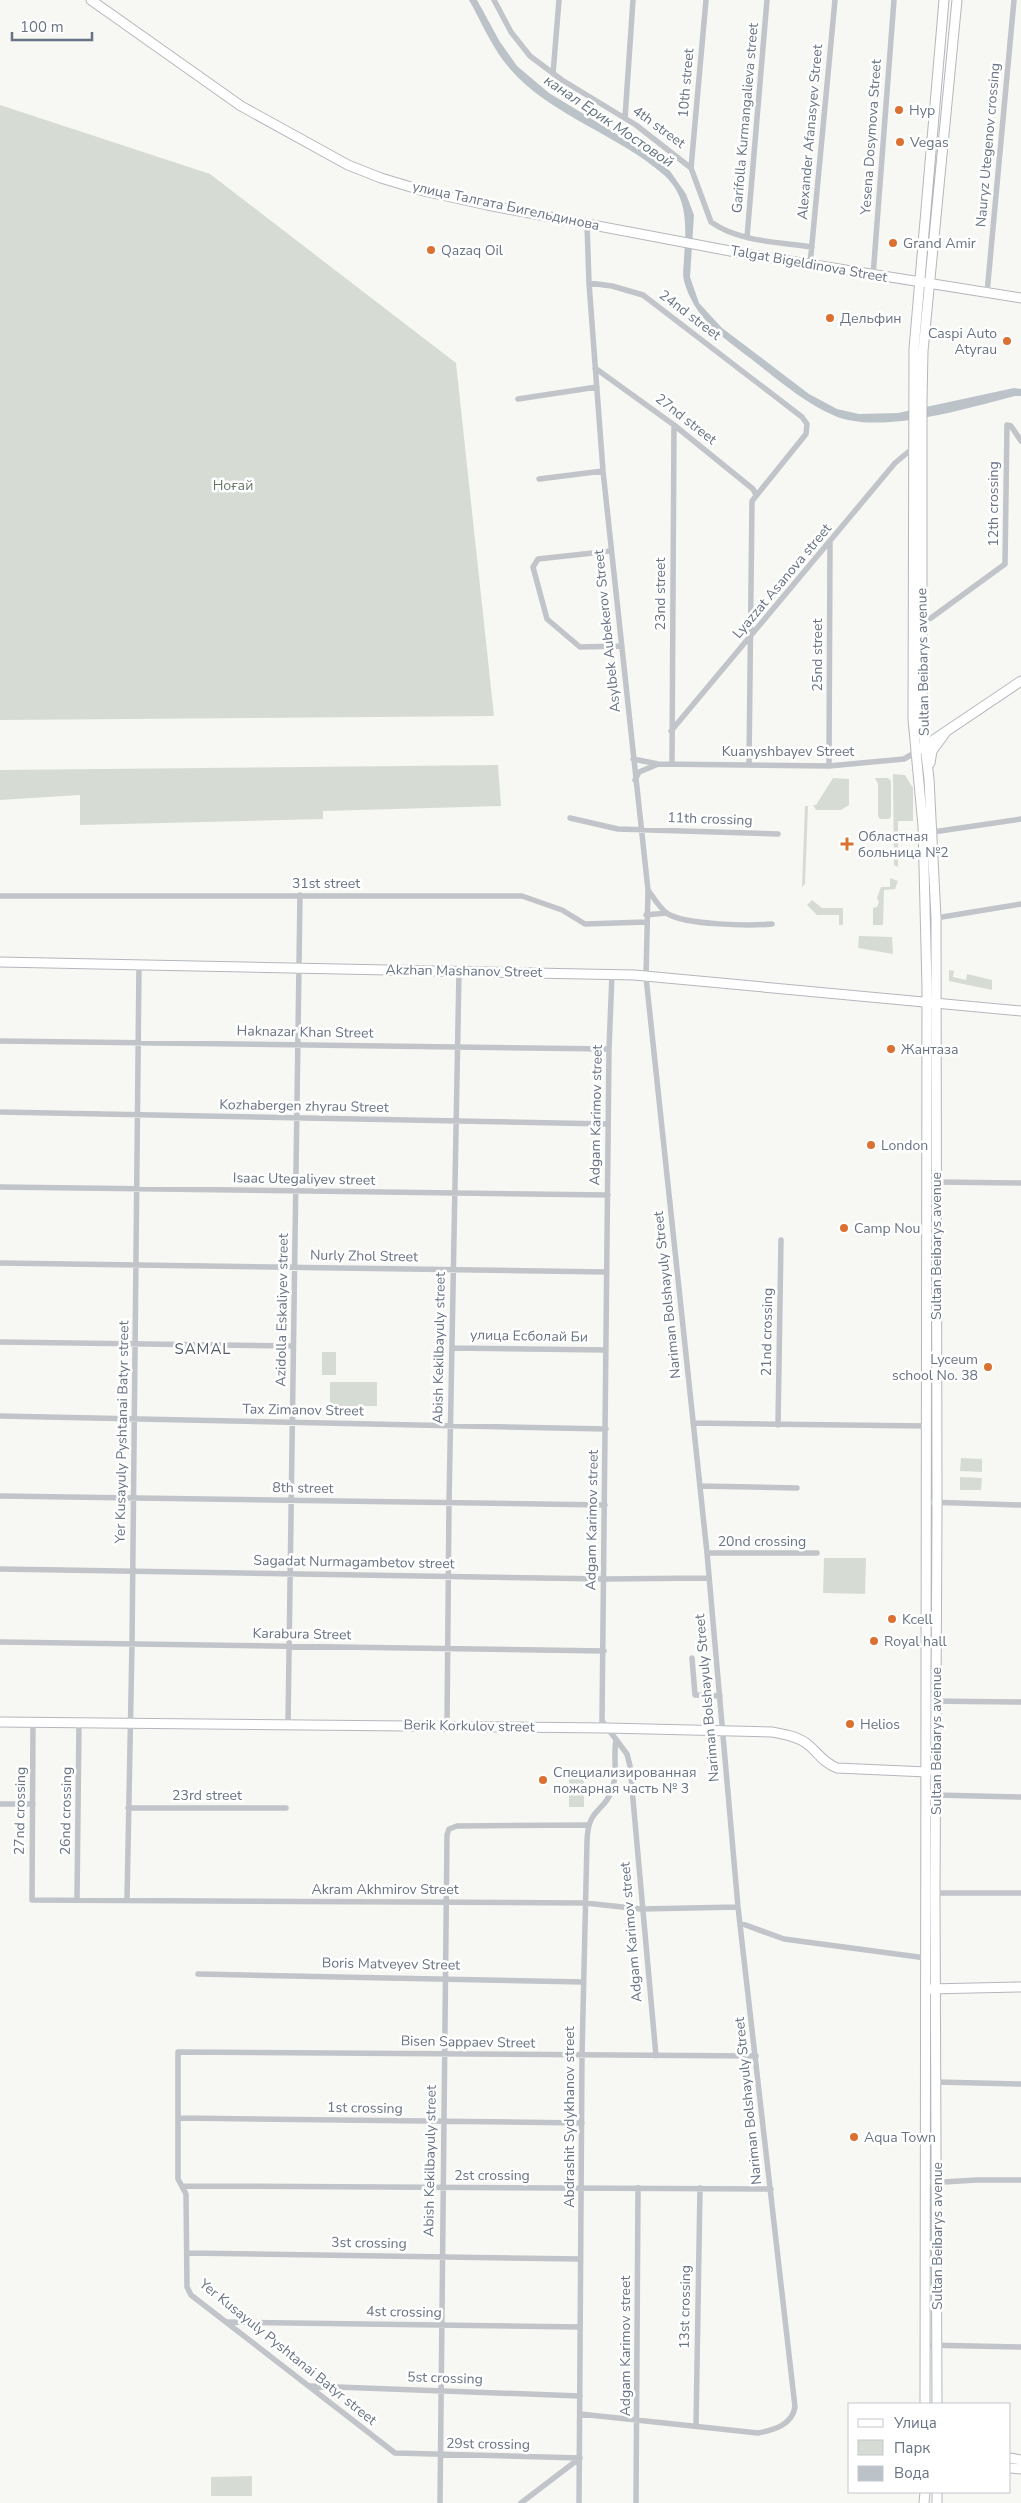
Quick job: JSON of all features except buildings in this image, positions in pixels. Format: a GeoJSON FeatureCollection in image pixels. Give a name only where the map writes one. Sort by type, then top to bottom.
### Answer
{"type":"FeatureCollection","features":[{"type":"Feature","properties":{"kind":"main road","name":"улица Талгата Бигельдинова"},"geometry":{"type":"LineString","coordinates":[[91,0],[241,106],[348,165],[424,191],[701,245]]}},
{"type":"Feature","properties":{"kind":"main road","name":"Sultan Beibarys avenue"},"geometry":{"type":"LineString","coordinates":[[932,1001],[923,826],[913,719],[914,349],[918,282],[944,0]]}},
{"type":"Feature","properties":{"kind":"main road","name":"Sultan Beibarys avenue"},"geometry":{"type":"LineString","coordinates":[[937,2403],[938,2182],[935,1795],[937,1502],[932,1182],[932,1001],[936,918],[933,832],[922,721],[923,351],[931,284],[957,0]]}},
{"type":"Feature","properties":{"kind":"main road","name":"Talgat Bigeldinova Street"},"geometry":{"type":"LineString","coordinates":[[701,245],[873,276],[1021,298]]}},
{"type":"Feature","properties":{"kind":"main road"},"geometry":{"type":"LineString","coordinates":[[932,269],[936,281],[947,286]]}},
{"type":"Feature","properties":{"kind":"main road"},"geometry":{"type":"LineString","coordinates":[[904,280],[914,277],[919,271]]}},
{"type":"Feature","properties":{"kind":"main road"},"geometry":{"type":"LineString","coordinates":[[904,280],[914,287],[917,299]]}},
{"type":"Feature","properties":{"kind":"main road"},"geometry":{"type":"LineString","coordinates":[[929,302],[936,290],[947,286]]}},
{"type":"Feature","properties":{"kind":"main road"},"geometry":{"type":"LineString","coordinates":[[916,752],[1021,681]]}},
{"type":"Feature","properties":{"kind":"main road"},"geometry":{"type":"LineString","coordinates":[[929,778],[932,751],[944,732]]}},
{"type":"Feature","properties":{"kind":"main road","name":"Akzhan Mashanov Street"},"geometry":{"type":"LineString","coordinates":[[0,962],[612,974],[1021,1010]]}},
{"type":"Feature","properties":{"kind":"main road","name":"Sultan Beibarys avenue"},"geometry":{"type":"LineString","coordinates":[[926,2403],[927,1426],[932,1182]]}},
{"type":"Feature","properties":{"kind":"main road","name":"Berik Korkulov street"},"geometry":{"type":"LineString","coordinates":[[0,1722],[607,1728],[772,1732],[794,1737],[806,1743],[824,1762],[837,1768],[927,1772]]}},
{"type":"Feature","properties":{"kind":"main road"},"geometry":{"type":"LineString","coordinates":[[926,1990],[1021,1987]]}},
{"type":"Feature","properties":{"kind":"street","name":"4th street"},"geometry":{"type":"LineString","coordinates":[[494,0],[511,32],[530,56],[553,74],[653,137],[691,168],[711,222],[718,227],[747,237],[812,247]]}},
{"type":"Feature","properties":{"kind":"street"},"geometry":{"type":"LineString","coordinates":[[553,74],[559,0]]}},
{"type":"Feature","properties":{"kind":"street"},"geometry":{"type":"LineString","coordinates":[[625,118],[633,0]]}},
{"type":"Feature","properties":{"kind":"street","name":"10th street"},"geometry":{"type":"LineString","coordinates":[[691,168],[706,0]]}},
{"type":"Feature","properties":{"kind":"street","name":"Garifolla Kurmangalieva street"},"geometry":{"type":"LineString","coordinates":[[747,237],[767,0]]}},
{"type":"Feature","properties":{"kind":"street","name":"Alexander Afanasyev Street"},"geometry":{"type":"LineString","coordinates":[[810,265],[835,0]]}},
{"type":"Feature","properties":{"kind":"street","name":"Yesena Dosymova Street"},"geometry":{"type":"LineString","coordinates":[[873,276],[894,0]]}},
{"type":"Feature","properties":{"kind":"street","name":"Nauryz Utegenov crossing"},"geometry":{"type":"LineString","coordinates":[[987,292],[1014,0]]}},
{"type":"Feature","properties":{"kind":"street"},"geometry":{"type":"LineString","coordinates":[[587,224],[589,283]]}},
{"type":"Feature","properties":{"kind":"street","name":"Asylbek Aubekerov Street"},"geometry":{"type":"LineString","coordinates":[[589,283],[603,471],[648,890],[646,977]]}},
{"type":"Feature","properties":{"kind":"street","name":"24nd street"},"geometry":{"type":"LineString","coordinates":[[589,283],[612,286],[643,295],[802,417],[808,429],[806,434],[756,495]]}},
{"type":"Feature","properties":{"kind":"street","name":"27nd street"},"geometry":{"type":"LineString","coordinates":[[596,368],[674,425],[752,489],[756,495]]}},
{"type":"Feature","properties":{"kind":"street"},"geometry":{"type":"LineString","coordinates":[[518,399],[597,387]]}},
{"type":"Feature","properties":{"kind":"street","name":"23nd street"},"geometry":{"type":"LineString","coordinates":[[672,763],[674,425]]}},
{"type":"Feature","properties":{"kind":"street","name":"12th crossing"},"geometry":{"type":"LineString","coordinates":[[921,621],[931,618],[1005,564],[1006,425],[1010,426],[1021,441]]}},
{"type":"Feature","properties":{"kind":"street","name":"Lyazzat Asanova street"},"geometry":{"type":"LineString","coordinates":[[671,731],[751,638],[895,463],[913,448]]}},
{"type":"Feature","properties":{"kind":"street"},"geometry":{"type":"LineString","coordinates":[[539,479],[603,471]]}},
{"type":"Feature","properties":{"kind":"street"},"geometry":{"type":"LineString","coordinates":[[749,764],[752,501],[756,495]]}},
{"type":"Feature","properties":{"kind":"street","name":"25nd street"},"geometry":{"type":"LineString","coordinates":[[829,766],[830,543]]}},
{"type":"Feature","properties":{"kind":"street"},"geometry":{"type":"LineString","coordinates":[[611,551],[538,559],[533,567],[547,619],[552,625],[580,647],[621,646]]}},
{"type":"Feature","properties":{"kind":"street","name":"Kuanyshbayev Street"},"geometry":{"type":"LineString","coordinates":[[633,760],[658,764],[829,766],[904,759],[916,752]]}},
{"type":"Feature","properties":{"kind":"street","name":"Kuanyshbayev Street"},"geometry":{"type":"LineString","coordinates":[[635,780],[639,772],[658,764]]}},
{"type":"Feature","properties":{"kind":"street","name":"11th crossing"},"geometry":{"type":"LineString","coordinates":[[570,818],[618,829],[778,834]]}},
{"type":"Feature","properties":{"kind":"street"},"geometry":{"type":"LineString","coordinates":[[933,832],[1021,819]]}},
{"type":"Feature","properties":{"kind":"street"},"geometry":{"type":"LineString","coordinates":[[648,890],[666,913],[681,919],[756,926],[772,924]]}},
{"type":"Feature","properties":{"kind":"street","name":"Azidolla Eskaliyev street"},"geometry":{"type":"LineString","coordinates":[[288,1724],[300,895]]}},
{"type":"Feature","properties":{"kind":"street","name":"31st street"},"geometry":{"type":"LineString","coordinates":[[0,896],[522,896],[562,910],[585,924],[646,918],[666,913]]}},
{"type":"Feature","properties":{"kind":"street"},"geometry":{"type":"LineString","coordinates":[[936,918],[1021,904]]}},
{"type":"Feature","properties":{"kind":"street","name":"Yer Kusayuly Pyshtanai Batyr street"},"geometry":{"type":"LineString","coordinates":[[127,1900],[134,1498],[139,964]]}},
{"type":"Feature","properties":{"kind":"street","name":"Abish Kekilbayuly street"},"geometry":{"type":"LineString","coordinates":[[447,1726],[448,1503],[459,971]]}},
{"type":"Feature","properties":{"kind":"street","name":"Adgam Karimov street"},"geometry":{"type":"LineString","coordinates":[[612,974],[609,1049],[602,1721],[627,1754],[630,1766],[641,1908],[656,2056]]}},
{"type":"Feature","properties":{"kind":"street","name":"Nariman Bolshayuly Street"},"geometry":{"type":"LineString","coordinates":[[646,977],[700,1486],[738,1907],[795,2407],[793,2416],[771,2430],[758,2433],[696,2426]]}},
{"type":"Feature","properties":{"kind":"street","name":"Haknazar Khan Street"},"geometry":{"type":"LineString","coordinates":[[0,1041],[609,1049]]}},
{"type":"Feature","properties":{"kind":"street","name":"Kozhabergen zhyrau Street"},"geometry":{"type":"LineString","coordinates":[[0,1112],[608,1124]]}},
{"type":"Feature","properties":{"kind":"street"},"geometry":{"type":"LineString","coordinates":[[932,1182],[1021,1184]]}},
{"type":"Feature","properties":{"kind":"street","name":"Isaac Utegaliyev street"},"geometry":{"type":"LineString","coordinates":[[0,1187],[608,1195]]}},
{"type":"Feature","properties":{"kind":"street","name":"21nd crossing"},"geometry":{"type":"LineString","coordinates":[[778,1425],[781,1240]]}},
{"type":"Feature","properties":{"kind":"street","name":"Nurly Zhol Street"},"geometry":{"type":"LineString","coordinates":[[0,1263],[607,1272]]}},
{"type":"Feature","properties":{"kind":"street"},"geometry":{"type":"LineString","coordinates":[[0,1342],[294,1346]]}},
{"type":"Feature","properties":{"kind":"street","name":"улица Есболай Би"},"geometry":{"type":"LineString","coordinates":[[452,1348],[606,1350]]}},
{"type":"Feature","properties":{"kind":"street","name":"Tax Zimanov Street"},"geometry":{"type":"LineString","coordinates":[[0,1416],[606,1429]]}},
{"type":"Feature","properties":{"kind":"street"},"geometry":{"type":"LineString","coordinates":[[693,1423],[927,1426]]}},
{"type":"Feature","properties":{"kind":"street"},"geometry":{"type":"LineString","coordinates":[[700,1486],[797,1488]]}},
{"type":"Feature","properties":{"kind":"street","name":"8th street"},"geometry":{"type":"LineString","coordinates":[[0,1496],[605,1505]]}},
{"type":"Feature","properties":{"kind":"street"},"geometry":{"type":"LineString","coordinates":[[927,1502],[1021,1505]]}},
{"type":"Feature","properties":{"kind":"street","name":"20nd crossing"},"geometry":{"type":"LineString","coordinates":[[706,1554],[817,1553]]}},
{"type":"Feature","properties":{"kind":"street","name":"Sagadat Nurmagambetov street"},"geometry":{"type":"LineString","coordinates":[[0,1569],[604,1579],[708,1578]]}},
{"type":"Feature","properties":{"kind":"street","name":"Karabura Street"},"geometry":{"type":"LineString","coordinates":[[0,1642],[604,1651]]}},
{"type":"Feature","properties":{"kind":"street"},"geometry":{"type":"LineString","coordinates":[[692,1658],[695,1695],[720,1696]]}},
{"type":"Feature","properties":{"kind":"street"},"geometry":{"type":"LineString","coordinates":[[926,1702],[1021,1702]]}},
{"type":"Feature","properties":{"kind":"street","name":"27nd crossing"},"geometry":{"type":"LineString","coordinates":[[32,1900],[33,1722]]}},
{"type":"Feature","properties":{"kind":"street","name":"26nd crossing"},"geometry":{"type":"LineString","coordinates":[[77,1899],[79,1722]]}},
{"type":"Feature","properties":{"kind":"street"},"geometry":{"type":"LineString","coordinates":[[587,1825],[594,1813],[612,1793],[616,1740]]}},
{"type":"Feature","properties":{"kind":"street"},"geometry":{"type":"LineString","coordinates":[[935,1795],[1021,1797]]}},
{"type":"Feature","properties":{"kind":"street"},"geometry":{"type":"LineString","coordinates":[[0,1804],[33,1804]]}},
{"type":"Feature","properties":{"kind":"street","name":"23rd street"},"geometry":{"type":"LineString","coordinates":[[128,1808],[286,1808]]}},
{"type":"Feature","properties":{"kind":"street","name":"Abish Kekilbayuly street"},"geometry":{"type":"LineString","coordinates":[[440,2503],[440,2326],[447,1835],[449,1829],[457,1826],[587,1825]]}},
{"type":"Feature","properties":{"kind":"street","name":"Abdrashit Sydykhanov street"},"geometry":{"type":"LineString","coordinates":[[580,2503],[582,2055],[587,1825]]}},
{"type":"Feature","properties":{"kind":"street"},"geometry":{"type":"LineString","coordinates":[[935,1893],[1021,1893]]}},
{"type":"Feature","properties":{"kind":"street","name":"Akram Akhmirov Street"},"geometry":{"type":"LineString","coordinates":[[32,1900],[585,1903],[641,1908],[738,1907]]}},
{"type":"Feature","properties":{"kind":"street"},"geometry":{"type":"LineString","coordinates":[[740,1923],[784,1939],[926,1958]]}},
{"type":"Feature","properties":{"kind":"street","name":"Boris Matveyev Street"},"geometry":{"type":"LineString","coordinates":[[198,1974],[445,1977],[583,1982]]}},
{"type":"Feature","properties":{"kind":"street","name":"Yer Kusayuly Pyshtanai Batyr street"},"geometry":{"type":"LineString","coordinates":[[178,2052],[178,2179],[186,2194],[187,2287],[191,2295],[395,2454]]}},
{"type":"Feature","properties":{"kind":"street","name":"Bisen Sappaev Street"},"geometry":{"type":"LineString","coordinates":[[178,2052],[756,2056]]}},
{"type":"Feature","properties":{"kind":"street"},"geometry":{"type":"LineString","coordinates":[[937,2082],[1021,2084]]}},
{"type":"Feature","properties":{"kind":"street","name":"1st crossing"},"geometry":{"type":"LineString","coordinates":[[179,2118],[582,2123]]}},
{"type":"Feature","properties":{"kind":"street"},"geometry":{"type":"LineString","coordinates":[[926,2183],[1021,2180]]}},
{"type":"Feature","properties":{"kind":"street","name":"2st crossing"},"geometry":{"type":"LineString","coordinates":[[183,2186],[771,2189]]}},
{"type":"Feature","properties":{"kind":"street","name":"Adgam Karimov street"},"geometry":{"type":"LineString","coordinates":[[636,2503],[638,2188]]}},
{"type":"Feature","properties":{"kind":"street","name":"13st crossing"},"geometry":{"type":"LineString","coordinates":[[696,2426],[700,2188]]}},
{"type":"Feature","properties":{"kind":"street","name":"3st crossing"},"geometry":{"type":"LineString","coordinates":[[188,2253],[580,2259]]}},
{"type":"Feature","properties":{"kind":"street","name":"4st crossing"},"geometry":{"type":"LineString","coordinates":[[228,2322],[580,2327]]}},
{"type":"Feature","properties":{"kind":"street"},"geometry":{"type":"LineString","coordinates":[[926,2344],[1021,2347]]}},
{"type":"Feature","properties":{"kind":"street","name":"5st crossing"},"geometry":{"type":"LineString","coordinates":[[309,2386],[580,2396]]}},
{"type":"Feature","properties":{"kind":"street"},"geometry":{"type":"LineString","coordinates":[[580,2414],[696,2426]]}},
{"type":"Feature","properties":{"kind":"street","name":"29st crossing"},"geometry":{"type":"LineString","coordinates":[[395,2454],[580,2458]]}},
{"type":"Feature","properties":{"kind":"street"},"geometry":{"type":"LineString","coordinates":[[521,2503],[580,2458]]}},
{"type":"Feature","properties":{"kind":"green space","name":"Ноғай"},"geometry":{"type":"Polygon","coordinates":[[[0,105],[210,174],[456,363],[494,716],[0,720],[0,105]]]}},
{"type":"Feature","properties":{"kind":"green space"},"geometry":{"type":"Polygon","coordinates":[[[498,765],[501,806],[323,811],[323,819],[80,825],[80,795],[0,800],[0,770],[498,765]]]}},
{"type":"Feature","properties":{"kind":"green space"},"geometry":{"type":"Polygon","coordinates":[[[893,774],[905,775],[913,788],[913,821],[898,821],[898,867],[894,865],[893,774]]]}},
{"type":"Feature","properties":{"kind":"green space"},"geometry":{"type":"Polygon","coordinates":[[[833,778],[849,779],[849,805],[841,810],[816,810],[813,805],[816,805],[833,778]]]}},
{"type":"Feature","properties":{"kind":"green space"},"geometry":{"type":"Polygon","coordinates":[[[875,778],[888,778],[891,781],[891,817],[889,819],[880,819],[878,816],[878,784],[875,778]]]}},
{"type":"Feature","properties":{"kind":"green space"},"geometry":{"type":"Polygon","coordinates":[[[805,806],[808,806],[805,884],[802,887],[805,806]]]}},
{"type":"Feature","properties":{"kind":"green space"},"geometry":{"type":"Polygon","coordinates":[[[890,878],[898,881],[895,889],[884,890],[883,925],[873,925],[873,908],[877,907],[879,902],[877,898],[881,887],[890,887],[890,878]]]}},
{"type":"Feature","properties":{"kind":"green space"},"geometry":{"type":"Polygon","coordinates":[[[812,900],[822,908],[843,908],[843,925],[839,925],[839,915],[817,915],[807,905],[812,900]]]}},
{"type":"Feature","properties":{"kind":"green space"},"geometry":{"type":"Polygon","coordinates":[[[859,936],[892,937],[893,954],[858,948],[859,936]]]}},
{"type":"Feature","properties":{"kind":"green space"},"geometry":{"type":"Polygon","coordinates":[[[949,970],[954,971],[953,977],[966,980],[967,974],[992,980],[992,990],[949,981],[949,970]]]}},
{"type":"Feature","properties":{"kind":"green space"},"geometry":{"type":"Polygon","coordinates":[[[322,1352],[336,1352],[336,1375],[322,1375],[322,1352]]]}},
{"type":"Feature","properties":{"kind":"green space"},"geometry":{"type":"Polygon","coordinates":[[[330,1382],[377,1382],[377,1406],[330,1406],[330,1382]]]}},
{"type":"Feature","properties":{"kind":"green space"},"geometry":{"type":"Polygon","coordinates":[[[961,1458],[982,1459],[982,1472],[960,1471],[961,1458]]]}},
{"type":"Feature","properties":{"kind":"green space"},"geometry":{"type":"Polygon","coordinates":[[[960,1477],[982,1478],[981,1490],[960,1490],[960,1477]]]}},
{"type":"Feature","properties":{"kind":"green space"},"geometry":{"type":"Polygon","coordinates":[[[824,1558],[866,1558],[865,1594],[823,1593],[824,1558]]]}},
{"type":"Feature","properties":{"kind":"green space"},"geometry":{"type":"Polygon","coordinates":[[[569,1776],[584,1776],[584,1807],[569,1807],[569,1776]]]}},
{"type":"Feature","properties":{"kind":"green space"},"geometry":{"type":"Polygon","coordinates":[[[252,2476],[252,2496],[211,2496],[211,2477],[252,2476]]]}},
{"type":"Feature","properties":{"kind":"water","name":"канал Ерик Мостовой"},"geometry":{"type":"Polygon","coordinates":[[[469,0],[477,0],[500,42],[517,66],[549,93],[638,147],[670,171],[686,194],[694,215],[690,277],[699,303],[722,328],[809,394],[837,409],[859,414],[898,413],[1014,388],[1021,389],[1021,396],[923,418],[873,423],[852,421],[833,415],[790,389],[729,342],[710,325],[694,305],[683,278],[685,224],[682,203],[672,184],[664,175],[627,148],[565,112],[527,86],[511,70],[499,54],[469,0]]]}},
{"type":"Feature","properties":{"kind":"place","name":"Нур"},"geometry":{"type":"Point","coordinates":[899,110]}},
{"type":"Feature","properties":{"kind":"place","name":"Vegas"},"geometry":{"type":"Point","coordinates":[900,142]}},
{"type":"Feature","properties":{"kind":"place","name":"Grand Amir"},"geometry":{"type":"Point","coordinates":[893,243]}},
{"type":"Feature","properties":{"kind":"place","name":"Qazaq Oil"},"geometry":{"type":"Point","coordinates":[431,250]}},
{"type":"Feature","properties":{"kind":"place","name":"Дельфин"},"geometry":{"type":"Point","coordinates":[830,318]}},
{"type":"Feature","properties":{"kind":"place","name":"Caspi Auto Atyrau"},"geometry":{"type":"Point","coordinates":[1007,341]}},
{"type":"Feature","properties":{"kind":"place","name":"Областная больница №2"},"geometry":{"type":"Point","coordinates":[847,844]}},
{"type":"Feature","properties":{"kind":"place","name":"Жантаза"},"geometry":{"type":"Point","coordinates":[891,1049]}},
{"type":"Feature","properties":{"kind":"place","name":"London"},"geometry":{"type":"Point","coordinates":[871,1145]}},
{"type":"Feature","properties":{"kind":"place","name":"Camp Nou"},"geometry":{"type":"Point","coordinates":[844,1228]}},
{"type":"Feature","properties":{"kind":"place","name":"Lyceum school No. 38"},"geometry":{"type":"Point","coordinates":[988,1367]}},
{"type":"Feature","properties":{"kind":"place","name":"Kcell"},"geometry":{"type":"Point","coordinates":[892,1619]}},
{"type":"Feature","properties":{"kind":"place","name":"Royal hall"},"geometry":{"type":"Point","coordinates":[874,1641]}},
{"type":"Feature","properties":{"kind":"place","name":"Helios"},"geometry":{"type":"Point","coordinates":[850,1724]}},
{"type":"Feature","properties":{"kind":"place","name":"Специализированная пожарная часть № 3"},"geometry":{"type":"Point","coordinates":[543,1780]}},
{"type":"Feature","properties":{"kind":"place","name":"Aqua Town"},"geometry":{"type":"Point","coordinates":[854,2137]}},
{"type":"Feature","properties":{"kind":"district","name":"SAMAL"},"geometry":{"type":"Point","coordinates":[203,1349]}}]}
